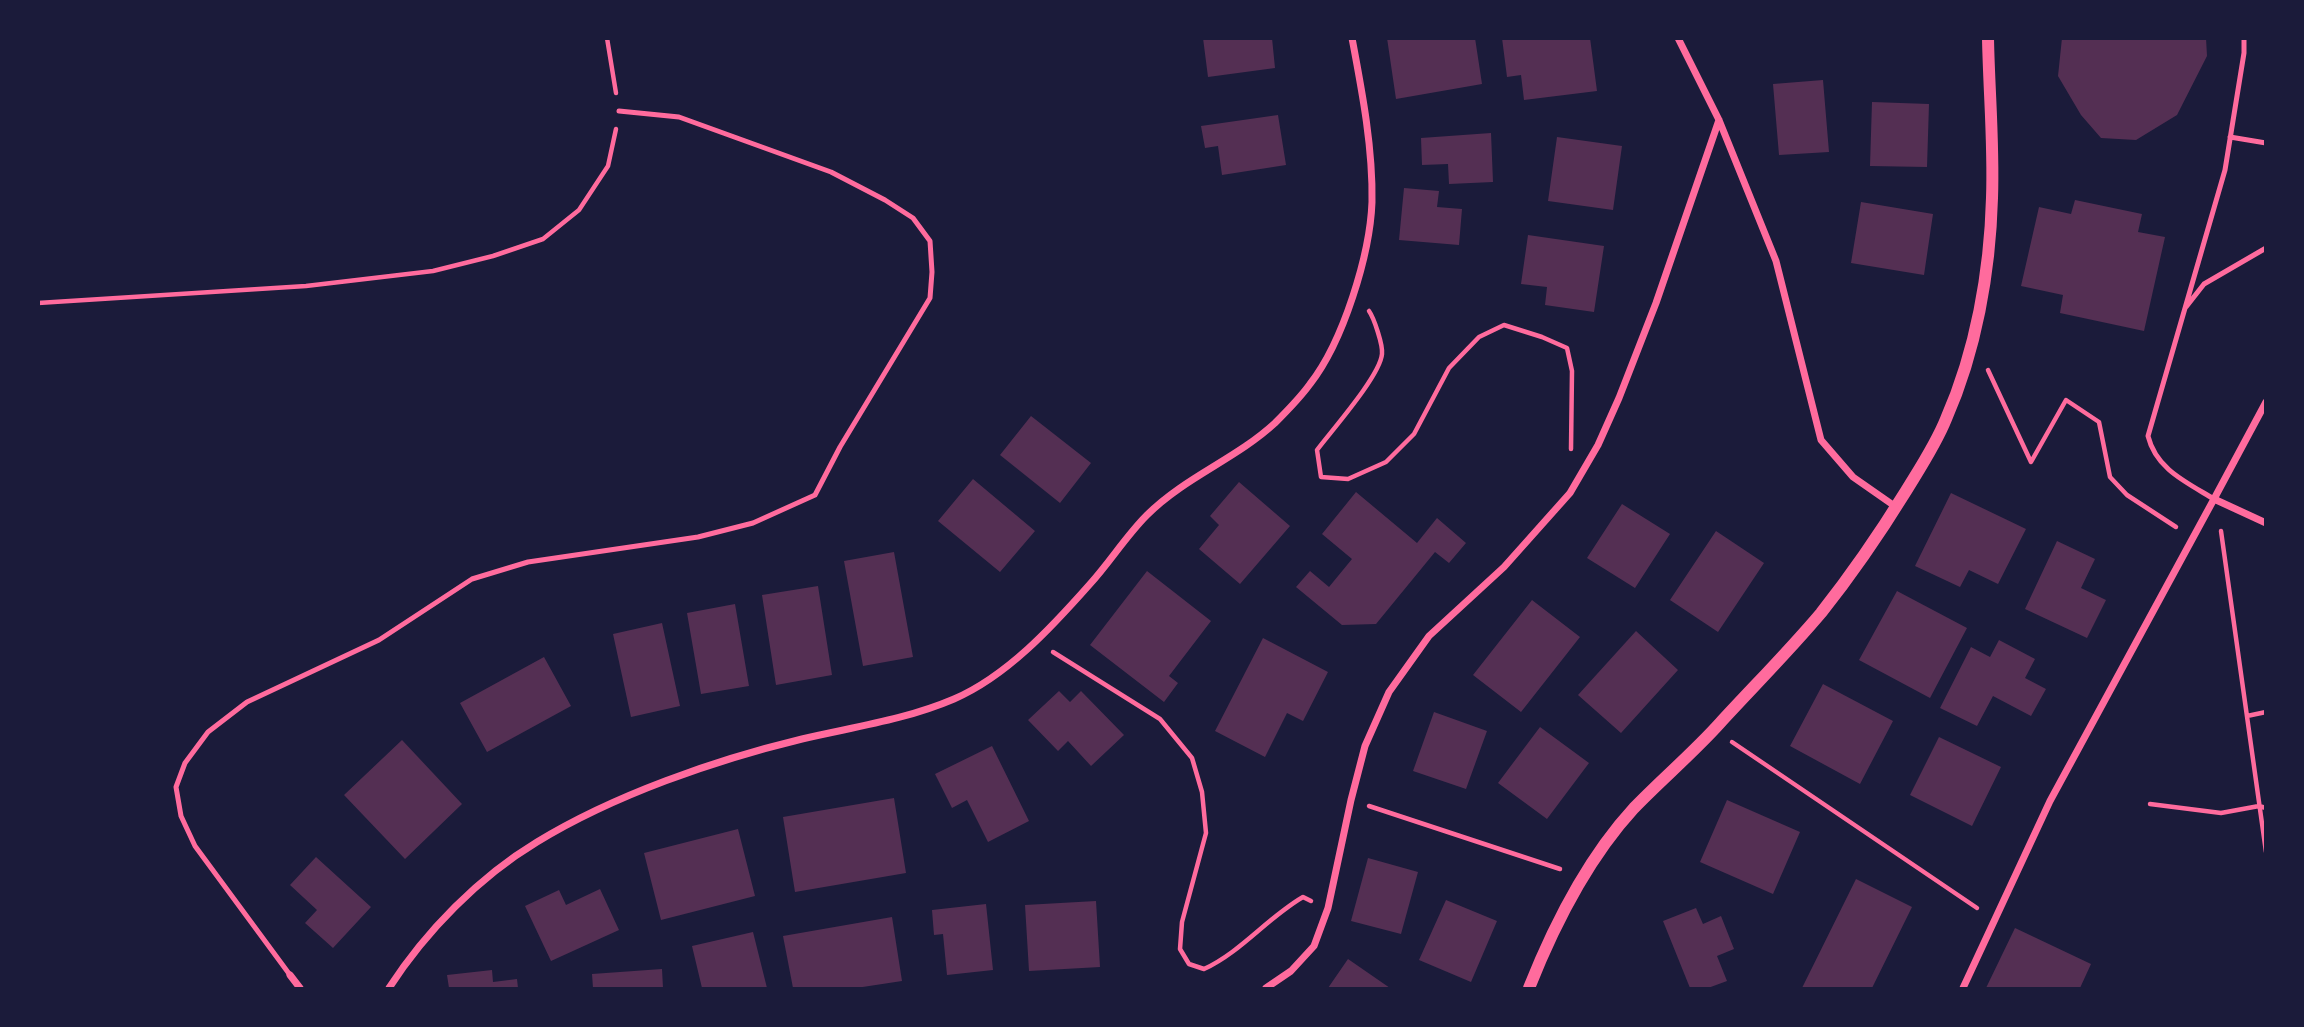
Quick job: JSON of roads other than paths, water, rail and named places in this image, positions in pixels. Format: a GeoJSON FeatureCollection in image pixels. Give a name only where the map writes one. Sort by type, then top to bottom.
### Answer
{"type":"FeatureCollection","features":[{"type":"Feature","properties":{"kind":"street"},"geometry":{"type":"LineString","coordinates":[[389,989],[428,937],[491,875],[537,842],[619,802],[726,760],[801,739],[919,713],[958,698],[996,674],[1036,641],[1090,584],[1147,515],[1178,488],[1273,425],[1311,383],[1341,329],[1363,264],[1372,203],[1365,108],[1352,38]]}},
{"type":"Feature","properties":{"kind":"street"},"geometry":{"type":"LineString","coordinates":[[1678,38],[1719,120],[1776,261],[1821,440],[1853,477],[1896,507]]}},
{"type":"Feature","properties":{"kind":"street"},"geometry":{"type":"LineString","coordinates":[[1529,989],[1558,925],[1584,877],[1612,835],[1633,809],[1714,730],[1820,613],[1868,552],[1946,421],[1962,379],[1973,338],[1987,262],[1992,199],[1988,38]]}},
{"type":"Feature","properties":{"kind":"street"},"geometry":{"type":"LineString","coordinates":[[1266,989],[1291,971],[1314,946],[1328,908],[1350,800],[1366,746],[1389,692],[1429,636],[1504,567],[1570,493],[1598,445],[1656,303],[1719,120]]}},
{"type":"Feature","properties":{"kind":"street"},"geometry":{"type":"LineString","coordinates":[[1963,989],[2050,801],[2266,402]]}},
{"type":"Feature","properties":{"kind":"street"},"geometry":{"type":"LineString","coordinates":[[2214,499],[2266,523]]}},
{"type":"Feature","properties":{"kind":"street"},"geometry":{"type":"LineString","coordinates":[[290,975],[300,989]]}},
{"type":"Feature","properties":{"kind":"lane"},"geometry":{"type":"LineString","coordinates":[[2214,499],[2161,464],[2151,450],[2148,436],[2225,170],[2244,38]]}},
{"type":"Feature","properties":{"kind":"lane"},"geometry":{"type":"LineString","coordinates":[[290,975],[195,846],[181,816],[176,787],[185,762],[208,732],[247,702],[379,640],[472,579],[528,562],[698,537],[753,523],[815,495],[840,447],[930,298],[930,241],[913,218],[885,200],[831,172],[679,117],[619,111]]}},
{"type":"Feature","properties":{"kind":"lane"},"geometry":{"type":"LineString","coordinates":[[2230,137],[2266,143]]}},
{"type":"Feature","properties":{"kind":"lane"},"geometry":{"type":"LineString","coordinates":[[2184,310],[2204,284],[2266,248]]}}]}
